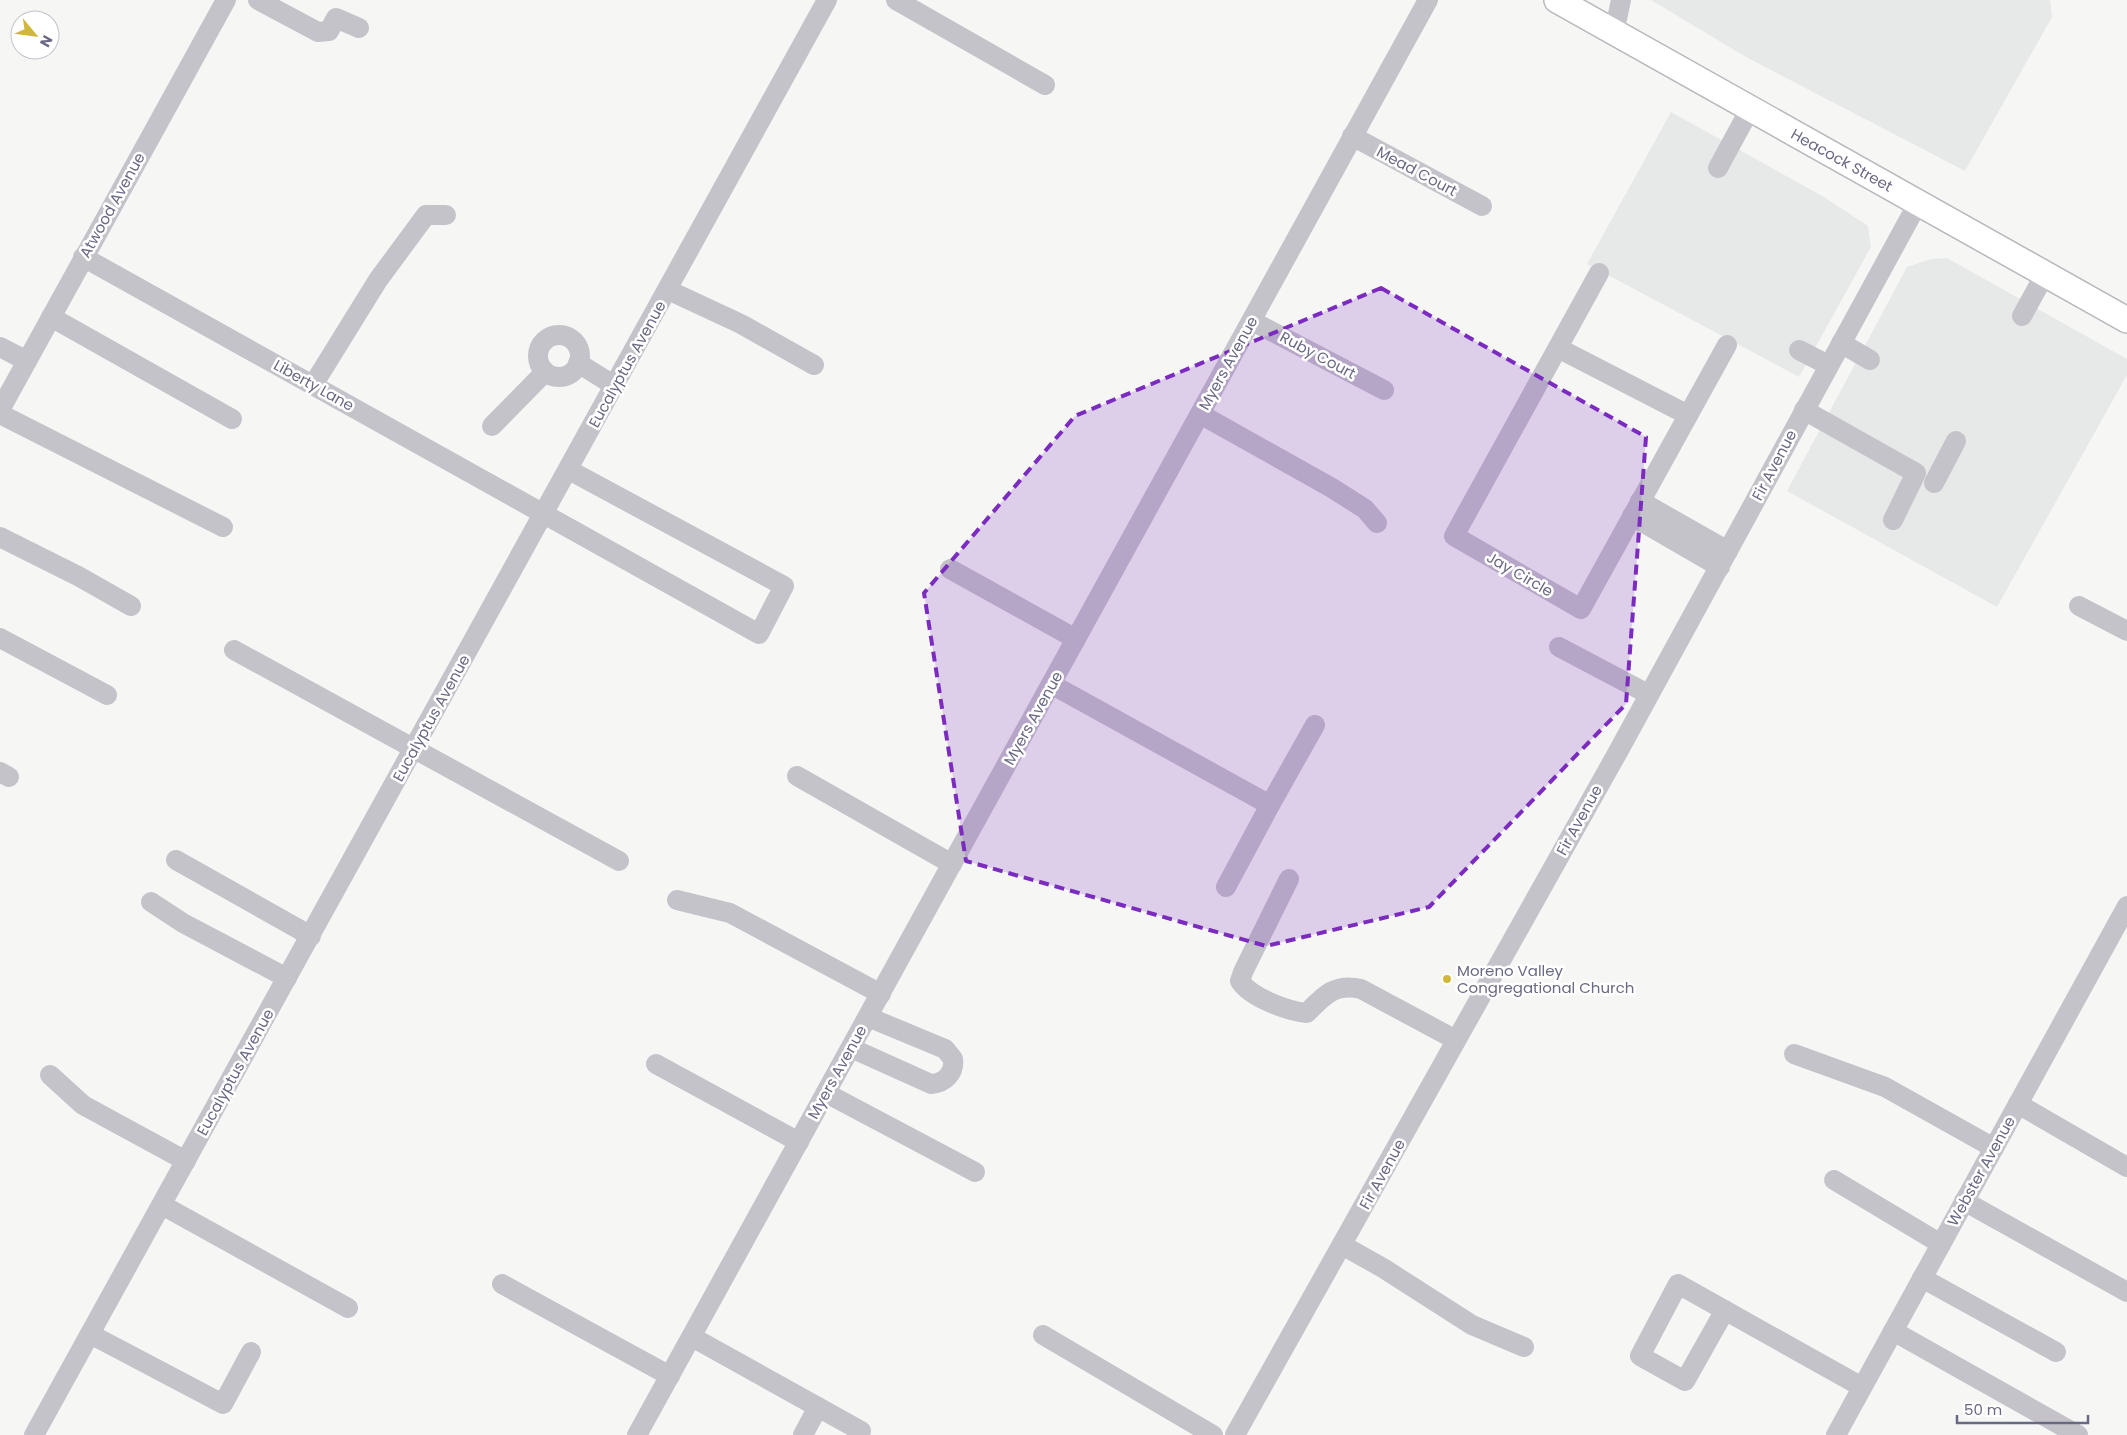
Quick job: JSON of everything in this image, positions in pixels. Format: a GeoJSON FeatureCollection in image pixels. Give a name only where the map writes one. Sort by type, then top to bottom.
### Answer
{"type":"FeatureCollection","features":[{"type":"Feature","properties":{"kind":"main road","name":"Heacock Street"},"geometry":{"type":"LineString","coordinates":[[1557,0],[2127,320]]}},
{"type":"Feature","properties":{"kind":"street","name":"Atwood Avenue"},"geometry":{"type":"LineString","coordinates":[[0,412],[83,257],[226,0]]}},
{"type":"Feature","properties":{"kind":"street"},"geometry":{"type":"LineString","coordinates":[[258,0],[318,32],[328,31],[336,18],[358,28]]}},
{"type":"Feature","properties":{"kind":"street","name":"Eucalyptus Avenue"},"geometry":{"type":"LineString","coordinates":[[34,1435],[569,470],[827,0]]}},
{"type":"Feature","properties":{"kind":"street"},"geometry":{"type":"LineString","coordinates":[[896,0],[1045,85]]}},
{"type":"Feature","properties":{"kind":"street","name":"Myers Avenue"},"geometry":{"type":"LineString","coordinates":[[637,1435],[1428,0]]}},
{"type":"Feature","properties":{"kind":"street"},"geometry":{"type":"LineString","coordinates":[[1614,32],[1621,0]]}},
{"type":"Feature","properties":{"kind":"street"},"geometry":{"type":"LineString","coordinates":[[1718,168],[1750,109]]}},
{"type":"Feature","properties":{"kind":"street","name":"Mead Court"},"geometry":{"type":"LineString","coordinates":[[1352,136],[1482,206]]}},
{"type":"Feature","properties":{"kind":"street","name":"Fir Avenue"},"geometry":{"type":"LineString","coordinates":[[1235,1435],[1724,559],[1918,202]]}},
{"type":"Feature","properties":{"kind":"street"},"geometry":{"type":"LineString","coordinates":[[313,385],[378,280],[426,215],[446,215]]}},
{"type":"Feature","properties":{"kind":"street","name":"Liberty Lane"},"geometry":{"type":"LineString","coordinates":[[83,257],[759,634],[784,586],[569,470]]}},
{"type":"Feature","properties":{"kind":"street","name":"Jay Circle"},"geometry":{"type":"LineString","coordinates":[[1599,273],[1454,536],[1581,609],[1727,345]]}},
{"type":"Feature","properties":{"kind":"street"},"geometry":{"type":"LineString","coordinates":[[2022,316],[2045,274]]}},
{"type":"Feature","properties":{"kind":"street"},"geometry":{"type":"LineString","coordinates":[[668,290],[741,324],[814,365]]}},
{"type":"Feature","properties":{"kind":"street"},"geometry":{"type":"LineString","coordinates":[[51,317],[232,419]]}},
{"type":"Feature","properties":{"kind":"street","name":"Ruby Court"},"geometry":{"type":"LineString","coordinates":[[1252,321],[1384,390]]}},
{"type":"Feature","properties":{"kind":"street"},"geometry":{"type":"LineString","coordinates":[[556,334],[570,338],[575,342],[579,349],[578,363],[570,373],[558,377],[545,372],[538,360],[538,353],[544,341],[556,334]]}},
{"type":"Feature","properties":{"kind":"street"},"geometry":{"type":"LineString","coordinates":[[1841,343],[1870,360]]}},
{"type":"Feature","properties":{"kind":"street"},"geometry":{"type":"LineString","coordinates":[[0,348],[27,360]]}},
{"type":"Feature","properties":{"kind":"street"},"geometry":{"type":"LineString","coordinates":[[1558,348],[1688,415]]}},
{"type":"Feature","properties":{"kind":"street"},"geometry":{"type":"LineString","coordinates":[[1799,350],[1828,365]]}},
{"type":"Feature","properties":{"kind":"street"},"geometry":{"type":"LineString","coordinates":[[578,363],[615,386]]}},
{"type":"Feature","properties":{"kind":"street"},"geometry":{"type":"LineString","coordinates":[[492,426],[545,372]]}},
{"type":"Feature","properties":{"kind":"street"},"geometry":{"type":"LineString","coordinates":[[1804,410],[1916,473],[1893,520]]}},
{"type":"Feature","properties":{"kind":"street"},"geometry":{"type":"LineString","coordinates":[[0,412],[223,527]]}},
{"type":"Feature","properties":{"kind":"street"},"geometry":{"type":"LineString","coordinates":[[1200,414],[1332,488],[1365,509],[1377,523]]}},
{"type":"Feature","properties":{"kind":"street"},"geometry":{"type":"LineString","coordinates":[[1934,483],[1956,441]]}},
{"type":"Feature","properties":{"kind":"street"},"geometry":{"type":"LineString","coordinates":[[1636,509],[1724,559]]}},
{"type":"Feature","properties":{"kind":"street"},"geometry":{"type":"LineString","coordinates":[[0,537],[78,576],[130,606]]}},
{"type":"Feature","properties":{"kind":"street"},"geometry":{"type":"LineString","coordinates":[[950,569],[1076,639]]}},
{"type":"Feature","properties":{"kind":"street"},"geometry":{"type":"LineString","coordinates":[[2079,606],[2127,631]]}},
{"type":"Feature","properties":{"kind":"street"},"geometry":{"type":"LineString","coordinates":[[0,638],[107,696]]}},
{"type":"Feature","properties":{"kind":"street"},"geometry":{"type":"LineString","coordinates":[[1559,647],[1648,694]]}},
{"type":"Feature","properties":{"kind":"street"},"geometry":{"type":"LineString","coordinates":[[234,650],[619,861]]}},
{"type":"Feature","properties":{"kind":"street"},"geometry":{"type":"LineString","coordinates":[[1051,684],[1270,805]]}},
{"type":"Feature","properties":{"kind":"street"},"geometry":{"type":"LineString","coordinates":[[1226,887],[1315,725]]}},
{"type":"Feature","properties":{"kind":"street"},"geometry":{"type":"LineString","coordinates":[[797,776],[952,864]]}},
{"type":"Feature","properties":{"kind":"street"},"geometry":{"type":"LineString","coordinates":[[176,860],[310,936]]}},
{"type":"Feature","properties":{"kind":"street"},"geometry":{"type":"LineString","coordinates":[[1289,879],[1243,972],[1240,981],[1244,987],[1277,1006],[1295,1012],[1307,1012],[1324,995],[1347,986],[1361,989],[1456,1040]]}},
{"type":"Feature","properties":{"kind":"street"},"geometry":{"type":"LineString","coordinates":[[677,900],[730,913],[881,994]]}},
{"type":"Feature","properties":{"kind":"street"},"geometry":{"type":"LineString","coordinates":[[151,902],[183,922],[287,978]]}},
{"type":"Feature","properties":{"kind":"street","name":"Webster Avenue"},"geometry":{"type":"LineString","coordinates":[[1836,1435],[2127,906]]}},
{"type":"Feature","properties":{"kind":"street"},"geometry":{"type":"LineString","coordinates":[[851,1048],[932,1084],[946,1079],[952,1071],[953,1059],[945,1049],[868,1017]]}},
{"type":"Feature","properties":{"kind":"street"},"geometry":{"type":"LineString","coordinates":[[1794,1054],[1885,1087],[1994,1148]]}},
{"type":"Feature","properties":{"kind":"street"},"geometry":{"type":"LineString","coordinates":[[656,1064],[750,1117],[799,1142]]}},
{"type":"Feature","properties":{"kind":"street"},"geometry":{"type":"LineString","coordinates":[[50,1075],[83,1106],[186,1161]]}},
{"type":"Feature","properties":{"kind":"street"},"geometry":{"type":"LineString","coordinates":[[826,1093],[976,1172]]}},
{"type":"Feature","properties":{"kind":"street"},"geometry":{"type":"LineString","coordinates":[[2018,1104],[2127,1167]]}},
{"type":"Feature","properties":{"kind":"street"},"geometry":{"type":"LineString","coordinates":[[1834,1180],[1941,1244]]}},
{"type":"Feature","properties":{"kind":"street"},"geometry":{"type":"LineString","coordinates":[[1964,1201],[2127,1292]]}},
{"type":"Feature","properties":{"kind":"street"},"geometry":{"type":"LineString","coordinates":[[162,1205],[348,1308]]}},
{"type":"Feature","properties":{"kind":"street"},"geometry":{"type":"LineString","coordinates":[[1342,1245],[1383,1268],[1472,1325],[1524,1347]]}},
{"type":"Feature","properties":{"kind":"street"},"geometry":{"type":"LineString","coordinates":[[1922,1278],[2056,1352]]}},
{"type":"Feature","properties":{"kind":"street"},"geometry":{"type":"LineString","coordinates":[[502,1284],[670,1376]]}},
{"type":"Feature","properties":{"kind":"street"},"geometry":{"type":"LineString","coordinates":[[1725,1310],[1685,1381],[1640,1356],[1678,1284],[1725,1310],[1862,1387]]}},
{"type":"Feature","properties":{"kind":"street"},"geometry":{"type":"LineString","coordinates":[[1893,1331],[2078,1435]]}},
{"type":"Feature","properties":{"kind":"street"},"geometry":{"type":"LineString","coordinates":[[90,1334],[223,1404],[251,1352]]}},
{"type":"Feature","properties":{"kind":"street"},"geometry":{"type":"LineString","coordinates":[[1043,1335],[1213,1435]]}},
{"type":"Feature","properties":{"kind":"street"},"geometry":{"type":"LineString","coordinates":[[692,1337],[861,1431]]}},
{"type":"Feature","properties":{"kind":"street"},"geometry":{"type":"LineString","coordinates":[[804,1435],[818,1408]]}},
{"type":"Feature","properties":{"kind":"highlighted area"},"geometry":{"type":"Polygon","coordinates":[[[1381,288],[1646,437],[1626,704],[1429,907],[1266,946],[966,861],[924,593],[1075,416],[1381,288]]]}},
{"type":"Feature","properties":{"kind":"shaded area"},"geometry":{"type":"Polygon","coordinates":[[[1651,0],[2050,0],[2052,17],[1965,171],[1746,57],[1651,0]]]}},
{"type":"Feature","properties":{"kind":"shaded area"},"geometry":{"type":"Polygon","coordinates":[[[1671,112],[1824,197],[1868,226],[1871,247],[1799,377],[1587,264],[1671,112]]]}},
{"type":"Feature","properties":{"kind":"shaded area"},"geometry":{"type":"Polygon","coordinates":[[[1947,258],[2127,359],[2127,375],[1997,607],[1787,491],[1907,267],[1931,259],[1947,258]]]}},
{"type":"Feature","properties":{"kind":"place","name":"Moreno Valley Congregational Church"},"geometry":{"type":"Point","coordinates":[1447,979]}}]}
